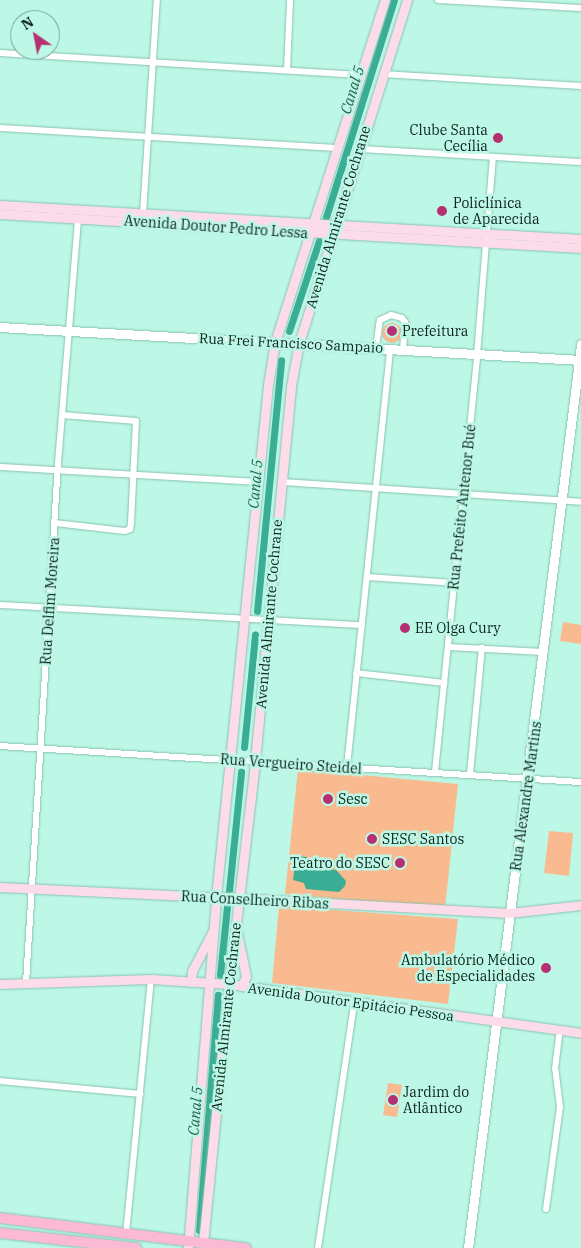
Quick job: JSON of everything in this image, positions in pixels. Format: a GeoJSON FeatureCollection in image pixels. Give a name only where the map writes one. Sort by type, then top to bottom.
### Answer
{"type":"FeatureCollection","features":[{"type":"Feature","properties":{"kind":"main road","name":"Avenida Almirante Cochrane"},"geometry":{"type":"LineString","coordinates":[[204,1243],[219,984],[215,926],[234,760],[268,385],[276,342],[309,233],[385,0]]}},
{"type":"Feature","properties":{"kind":"main road","name":"Avenida Almirante Cochrane"},"geometry":{"type":"LineString","coordinates":[[189,1245],[219,984],[236,926],[237,898],[254,761],[265,620],[282,482],[296,343],[334,235],[407,0]]}},
{"type":"Feature","properties":{"kind":"main road","name":"Avenida Doutor Pedro Lessa"},"geometry":{"type":"LineString","coordinates":[[0,205],[313,223],[487,237],[581,248]]}},
{"type":"Feature","properties":{"kind":"main road","name":"Avenida Doutor Pedro Lessa"},"geometry":{"type":"LineString","coordinates":[[0,214],[334,235],[581,239]]}},
{"type":"Feature","properties":{"kind":"main road","name":"Rua Conselheiro Ribas"},"geometry":{"type":"LineString","coordinates":[[0,887],[218,897]]}},
{"type":"Feature","properties":{"kind":"main road","name":"Rua Conselheiro Ribas"},"geometry":{"type":"LineString","coordinates":[[237,898],[509,913],[581,905]]}},
{"type":"Feature","properties":{"kind":"main road"},"geometry":{"type":"LineString","coordinates":[[191,982],[192,971],[215,926]]}},
{"type":"Feature","properties":{"kind":"main road"},"geometry":{"type":"LineString","coordinates":[[236,926],[246,976],[242,986]]}},
{"type":"Feature","properties":{"kind":"main road","name":"Avenida Doutor Epitácio Pessoa"},"geometry":{"type":"LineString","coordinates":[[0,984],[151,979],[219,984],[354,1004],[581,1033]]}},
{"type":"Feature","properties":{"kind":"main road"},"geometry":{"type":"LineString","coordinates":[[0,1218],[126,1234],[189,1245],[204,1243],[246,1248]]}},
{"type":"Feature","properties":{"kind":"main road"},"geometry":{"type":"LineString","coordinates":[[0,1233],[136,1248]]}},
{"type":"Feature","properties":{"kind":"street"},"geometry":{"type":"LineString","coordinates":[[143,214],[157,0]]}},
{"type":"Feature","properties":{"kind":"street"},"geometry":{"type":"LineString","coordinates":[[287,70],[290,0]]}},
{"type":"Feature","properties":{"kind":"street"},"geometry":{"type":"LineString","coordinates":[[438,0],[581,8]]}},
{"type":"Feature","properties":{"kind":"street"},"geometry":{"type":"LineString","coordinates":[[0,53],[360,75]]}},
{"type":"Feature","properties":{"kind":"street"},"geometry":{"type":"LineString","coordinates":[[383,74],[581,86]]}},
{"type":"Feature","properties":{"kind":"street"},"geometry":{"type":"LineString","coordinates":[[0,128],[337,148]]}},
{"type":"Feature","properties":{"kind":"street"},"geometry":{"type":"LineString","coordinates":[[360,149],[581,162]]}},
{"type":"Feature","properties":{"kind":"street","name":"Rua Prefeito Antenor Bué"},"geometry":{"type":"LineString","coordinates":[[435,772],[477,355],[493,157]]}},
{"type":"Feature","properties":{"kind":"street","name":"Rua Delfim Moreira"},"geometry":{"type":"LineString","coordinates":[[26,983],[30,889],[58,470],[78,219]]}},
{"type":"Feature","properties":{"kind":"street"},"geometry":{"type":"LineString","coordinates":[[376,347],[380,320],[390,315],[402,318],[405,322],[403,349]]}},
{"type":"Feature","properties":{"kind":"street","name":"Rua Frei Francisco Sampaio"},"geometry":{"type":"LineString","coordinates":[[0,327],[580,360]]}},
{"type":"Feature","properties":{"kind":"street","name":"Rua Alexandre Martins"},"geometry":{"type":"LineString","coordinates":[[468,1248],[509,913],[529,778],[581,344]]}},
{"type":"Feature","properties":{"kind":"street"},"geometry":{"type":"LineString","coordinates":[[347,767],[367,578],[374,488],[390,348]]}},
{"type":"Feature","properties":{"kind":"street"},"geometry":{"type":"LineString","coordinates":[[55,524],[130,529],[134,477],[136,421],[62,415]]}},
{"type":"Feature","properties":{"kind":"street"},"geometry":{"type":"LineString","coordinates":[[0,467],[134,477],[260,482]]}},
{"type":"Feature","properties":{"kind":"street"},"geometry":{"type":"LineString","coordinates":[[282,482],[581,502]]}},
{"type":"Feature","properties":{"kind":"street"},"geometry":{"type":"LineString","coordinates":[[367,578],[454,583]]}},
{"type":"Feature","properties":{"kind":"street"},"geometry":{"type":"LineString","coordinates":[[0,605],[361,625]]}},
{"type":"Feature","properties":{"kind":"street"},"geometry":{"type":"LineString","coordinates":[[448,647],[544,652]]}},
{"type":"Feature","properties":{"kind":"street"},"geometry":{"type":"LineString","coordinates":[[470,774],[482,648]]}},
{"type":"Feature","properties":{"kind":"street"},"geometry":{"type":"LineString","coordinates":[[356,673],[444,683]]}},
{"type":"Feature","properties":{"kind":"street","name":"Rua Vergueiro Steidel"},"geometry":{"type":"LineString","coordinates":[[0,746],[581,782]]}},
{"type":"Feature","properties":{"kind":"street","name":"Rua Conselheiro Ribas"},"geometry":{"type":"LineString","coordinates":[[218,897],[237,898]]}},
{"type":"Feature","properties":{"kind":"street"},"geometry":{"type":"LineString","coordinates":[[126,1234],[151,979]]}},
{"type":"Feature","properties":{"kind":"street"},"geometry":{"type":"LineString","coordinates":[[318,1248],[354,1004]]}},
{"type":"Feature","properties":{"kind":"street"},"geometry":{"type":"LineString","coordinates":[[546,1209],[560,1107],[554,1070],[560,1030]]}},
{"type":"Feature","properties":{"kind":"street"},"geometry":{"type":"LineString","coordinates":[[0,1081],[140,1094]]}},
{"type":"Feature","properties":{"kind":"shaded area"},"geometry":{"type":"Polygon","coordinates":[[[392,323],[399,326],[402,333],[399,340],[392,343],[385,340],[382,333],[385,326],[392,323]]]}},
{"type":"Feature","properties":{"kind":"shaded area"},"geometry":{"type":"Polygon","coordinates":[[[563,622],[581,625],[581,644],[560,641],[563,622]]]}},
{"type":"Feature","properties":{"kind":"shaded area","name":"SESC Santos"},"geometry":{"type":"Polygon","coordinates":[[[298,769],[458,784],[445,909],[285,894],[298,769]]]}},
{"type":"Feature","properties":{"kind":"shaded area"},"geometry":{"type":"Polygon","coordinates":[[[549,831],[573,833],[569,876],[544,873],[549,831]]]}},
{"type":"Feature","properties":{"kind":"shaded area"},"geometry":{"type":"Polygon","coordinates":[[[296,856],[307,857],[306,866],[336,870],[346,881],[345,886],[339,892],[306,889],[304,883],[293,880],[296,856]]]}},
{"type":"Feature","properties":{"kind":"shaded area"},"geometry":{"type":"Polygon","coordinates":[[[279,906],[458,919],[448,1004],[272,983],[279,906]]]}},
{"type":"Feature","properties":{"kind":"shaded area","name":"Jardim do Atlântico"},"geometry":{"type":"Polygon","coordinates":[[[388,1083],[402,1085],[397,1117],[383,1115],[388,1083]]]}},
{"type":"Feature","properties":{"kind":"waterway","name":"Canal 5"},"geometry":{"type":"LineString","coordinates":[[326,217],[394,0]]}},
{"type":"Feature","properties":{"kind":"waterway","name":"Canal 5"},"geometry":{"type":"LineString","coordinates":[[289,331],[319,241]]}},
{"type":"Feature","properties":{"kind":"waterway","name":"Canal 5"},"geometry":{"type":"LineString","coordinates":[[257,611],[281,360]]}},
{"type":"Feature","properties":{"kind":"waterway","name":"Canal 5"},"geometry":{"type":"LineString","coordinates":[[244,747],[255,635]]}},
{"type":"Feature","properties":{"kind":"waterway","name":"Canal 5"},"geometry":{"type":"LineString","coordinates":[[229,891],[241,772]]}},
{"type":"Feature","properties":{"kind":"waterway","name":"Canal 5"},"geometry":{"type":"LineString","coordinates":[[220,975],[227,906]]}},
{"type":"Feature","properties":{"kind":"waterway","name":"Canal 5"},"geometry":{"type":"LineString","coordinates":[[199,1230],[218,995]]}},
{"type":"Feature","properties":{"kind":"place","name":"Clube Santa Cecília"},"geometry":{"type":"Point","coordinates":[498,138]}},
{"type":"Feature","properties":{"kind":"place","name":"Policlínica de Aparecida"},"geometry":{"type":"Point","coordinates":[442,211]}},
{"type":"Feature","properties":{"kind":"place","name":"Prefeitura"},"geometry":{"type":"Point","coordinates":[392,331]}},
{"type":"Feature","properties":{"kind":"place","name":"EE Olga Cury"},"geometry":{"type":"Point","coordinates":[405,628]}},
{"type":"Feature","properties":{"kind":"place","name":"Sesc"},"geometry":{"type":"Point","coordinates":[328,799]}},
{"type":"Feature","properties":{"kind":"place","name":"SESC Santos"},"geometry":{"type":"Point","coordinates":[372,839]}},
{"type":"Feature","properties":{"kind":"place","name":"Teatro do SESC"},"geometry":{"type":"Point","coordinates":[400,863]}},
{"type":"Feature","properties":{"kind":"place","name":"Ambulatório Médico de Especialidades"},"geometry":{"type":"Point","coordinates":[546,968]}},
{"type":"Feature","properties":{"kind":"place","name":"Jardim do Atlântico"},"geometry":{"type":"Point","coordinates":[393,1100]}}]}
